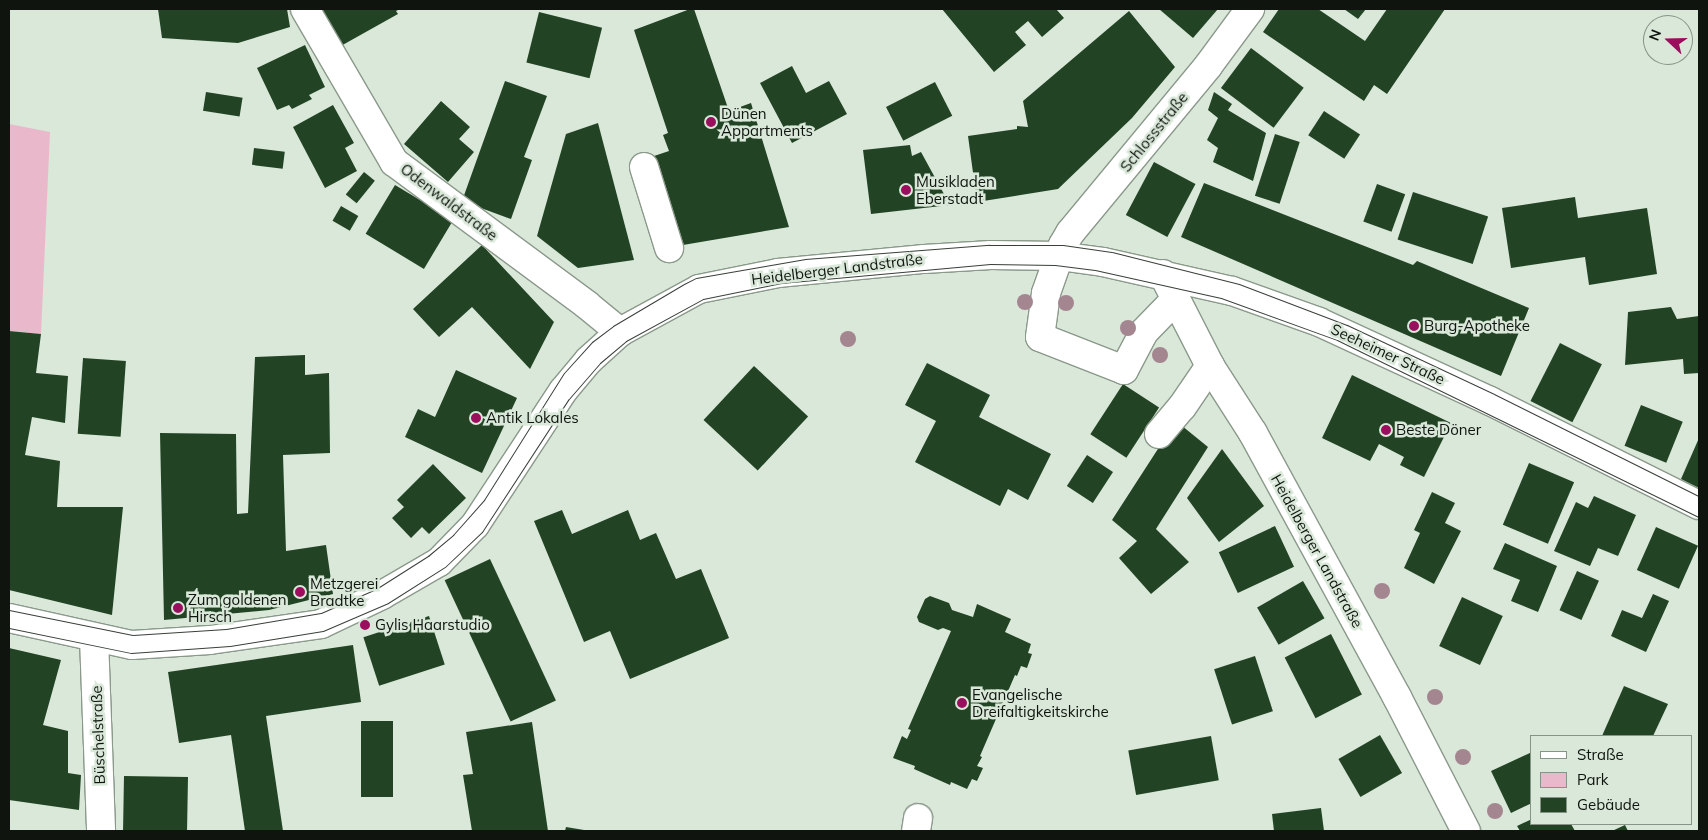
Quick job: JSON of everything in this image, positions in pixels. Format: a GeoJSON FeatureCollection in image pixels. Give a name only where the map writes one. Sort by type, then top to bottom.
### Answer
{"type":"FeatureCollection","features":[{"type":"Feature","properties":{"kind":"street","name":"Odenwaldstraße"},"geometry":{"type":"LineString","coordinates":[[305,9],[394,162],[587,305],[620,332]]}},
{"type":"Feature","properties":{"kind":"street","name":"Schlossstraße"},"geometry":{"type":"LineString","coordinates":[[1175,300],[1144,332],[1124,370],[1040,337],[1046,293],[1070,232],[1208,66],[1250,9]]}},
{"type":"Feature","properties":{"kind":"street"},"geometry":{"type":"LineString","coordinates":[[644,167],[669,248]]}},
{"type":"Feature","properties":{"kind":"street","name":"Heidelberger Landstraße"},"geometry":{"type":"LineString","coordinates":[[9,618],[132,645],[210,640],[321,624],[382,596],[439,562],[475,525],[563,391],[589,360],[620,332],[699,289],[778,273],[924,259],[991,255],[1059,256]]}},
{"type":"Feature","properties":{"kind":"street","name":"Seeheimer Straße"},"geometry":{"type":"LineString","coordinates":[[1059,256],[1163,274],[1232,291],[1319,322],[1490,401],[1699,505]]}},
{"type":"Feature","properties":{"kind":"street","name":"Heidelberger Landstraße"},"geometry":{"type":"LineString","coordinates":[[1163,274],[1210,366],[1252,433],[1397,697],[1466,831]]}},
{"type":"Feature","properties":{"kind":"street"},"geometry":{"type":"LineString","coordinates":[[1160,434],[1182,407],[1210,366]]}},
{"type":"Feature","properties":{"kind":"street","name":"Büschelstraße"},"geometry":{"type":"LineString","coordinates":[[94,638],[101,831]]}},
{"type":"Feature","properties":{"kind":"green space"},"geometry":{"type":"Polygon","coordinates":[[[9,124],[50,132],[41,334],[9,331],[9,124]]]}},
{"type":"Feature","properties":{"kind":"building"},"geometry":{"type":"Polygon","coordinates":[[[158,9],[287,9],[290,27],[238,43],[162,38],[158,9]]]}},
{"type":"Feature","properties":{"kind":"building"},"geometry":{"type":"Polygon","coordinates":[[[318,9],[400,9],[396,11],[398,14],[339,47],[318,9]]]}},
{"type":"Feature","properties":{"kind":"building","name":"Dünen Appartments"},"geometry":{"type":"Polygon","coordinates":[[[694,9],[729,111],[751,103],[789,227],[683,245],[654,156],[669,151],[663,135],[668,133],[634,30],[694,9]]]}},
{"type":"Feature","properties":{"kind":"building"},"geometry":{"type":"Polygon","coordinates":[[[942,9],[1056,9],[1064,18],[1042,37],[1028,21],[1015,32],[1026,45],[994,72],[942,9]]]}},
{"type":"Feature","properties":{"kind":"building"},"geometry":{"type":"Polygon","coordinates":[[[1159,9],[1218,9],[1193,38],[1159,9]]]}},
{"type":"Feature","properties":{"kind":"building"},"geometry":{"type":"Polygon","coordinates":[[[1279,9],[1318,9],[1365,41],[1387,9],[1445,9],[1387,94],[1374,85],[1364,101],[1263,32],[1279,9]]]}},
{"type":"Feature","properties":{"kind":"building"},"geometry":{"type":"Polygon","coordinates":[[[1344,9],[1366,9],[1358,19],[1344,9]]]}},
{"type":"Feature","properties":{"kind":"building"},"geometry":{"type":"Polygon","coordinates":[[[1129,11],[1175,67],[1132,118],[1058,189],[977,202],[968,136],[1017,129],[1017,126],[1028,127],[1023,101],[1129,11]]]}},
{"type":"Feature","properties":{"kind":"building"},"geometry":{"type":"Polygon","coordinates":[[[539,12],[602,28],[589,78],[526,62],[539,12]]]}},
{"type":"Feature","properties":{"kind":"building"},"geometry":{"type":"Polygon","coordinates":[[[305,45],[325,87],[309,95],[312,99],[292,109],[289,105],[277,110],[257,68],[305,45]]]}},
{"type":"Feature","properties":{"kind":"building"},"geometry":{"type":"Polygon","coordinates":[[[1251,48],[1304,88],[1274,128],[1221,88],[1251,48]]]}},
{"type":"Feature","properties":{"kind":"building"},"geometry":{"type":"Polygon","coordinates":[[[792,66],[806,93],[829,81],[847,114],[792,143],[760,83],[792,66]]]}},
{"type":"Feature","properties":{"kind":"building"},"geometry":{"type":"Polygon","coordinates":[[[505,81],[547,96],[524,157],[532,160],[511,219],[462,201],[505,81]]]}},
{"type":"Feature","properties":{"kind":"building"},"geometry":{"type":"Polygon","coordinates":[[[935,82],[952,116],[903,141],[886,107],[935,82]]]}},
{"type":"Feature","properties":{"kind":"building"},"geometry":{"type":"Polygon","coordinates":[[[206,92],[243,98],[240,117],[203,111],[206,92]]]}},
{"type":"Feature","properties":{"kind":"building"},"geometry":{"type":"Polygon","coordinates":[[[1214,92],[1232,104],[1228,110],[1266,133],[1253,181],[1213,162],[1218,148],[1207,140],[1218,118],[1208,110],[1214,92]]]}},
{"type":"Feature","properties":{"kind":"building"},"geometry":{"type":"Polygon","coordinates":[[[441,101],[470,127],[459,139],[474,152],[448,182],[404,144],[441,101]]]}},
{"type":"Feature","properties":{"kind":"building"},"geometry":{"type":"Polygon","coordinates":[[[333,105],[354,143],[345,148],[357,171],[325,188],[293,127],[333,105]]]}},
{"type":"Feature","properties":{"kind":"building"},"geometry":{"type":"Polygon","coordinates":[[[1324,111],[1360,134],[1344,159],[1308,135],[1324,111]]]}},
{"type":"Feature","properties":{"kind":"building"},"geometry":{"type":"Polygon","coordinates":[[[598,123],[634,260],[578,268],[537,236],[566,134],[598,123]]]}},
{"type":"Feature","properties":{"kind":"building"},"geometry":{"type":"Polygon","coordinates":[[[1275,134],[1300,142],[1280,204],[1255,196],[1275,134]]]}},
{"type":"Feature","properties":{"kind":"building"},"geometry":{"type":"Polygon","coordinates":[[[910,145],[912,156],[921,152],[950,205],[871,214],[863,150],[910,145]]]}},
{"type":"Feature","properties":{"kind":"building"},"geometry":{"type":"Polygon","coordinates":[[[254,148],[285,152],[283,169],[252,165],[254,148]]]}},
{"type":"Feature","properties":{"kind":"building"},"geometry":{"type":"Polygon","coordinates":[[[1154,162],[1195,184],[1167,237],[1126,215],[1154,162]]]}},
{"type":"Feature","properties":{"kind":"building"},"geometry":{"type":"Polygon","coordinates":[[[364,172],[375,181],[357,203],[346,195],[364,172]]]}},
{"type":"Feature","properties":{"kind":"building"},"geometry":{"type":"Polygon","coordinates":[[[1204,183],[1413,265],[1417,261],[1529,308],[1501,376],[1181,237],[1204,183]]]}},
{"type":"Feature","properties":{"kind":"building"},"geometry":{"type":"Polygon","coordinates":[[[1377,184],[1405,194],[1392,232],[1363,222],[1377,184]]]}},
{"type":"Feature","properties":{"kind":"building"},"geometry":{"type":"Polygon","coordinates":[[[395,185],[453,220],[424,269],[366,234],[395,185]]]}},
{"type":"Feature","properties":{"kind":"building"},"geometry":{"type":"Polygon","coordinates":[[[1413,192],[1488,216],[1473,264],[1398,240],[1413,192]]]}},
{"type":"Feature","properties":{"kind":"building"},"geometry":{"type":"Polygon","coordinates":[[[1575,197],[1578,218],[1647,208],[1657,274],[1589,285],[1585,257],[1511,268],[1502,208],[1575,197]]]}},
{"type":"Feature","properties":{"kind":"building"},"geometry":{"type":"Polygon","coordinates":[[[341,206],[358,216],[350,231],[332,221],[341,206]]]}},
{"type":"Feature","properties":{"kind":"building"},"geometry":{"type":"Polygon","coordinates":[[[482,245],[554,322],[530,369],[472,307],[439,337],[413,309],[482,245]]]}},
{"type":"Feature","properties":{"kind":"building"},"geometry":{"type":"Polygon","coordinates":[[[1671,307],[1677,319],[1699,316],[1699,373],[1684,374],[1683,359],[1625,365],[1628,312],[1671,307]]]}},
{"type":"Feature","properties":{"kind":"building"},"geometry":{"type":"Polygon","coordinates":[[[9,331],[41,334],[36,373],[68,376],[65,423],[32,417],[25,455],[60,461],[57,507],[123,507],[112,615],[9,590],[9,331]]]}},
{"type":"Feature","properties":{"kind":"building"},"geometry":{"type":"Polygon","coordinates":[[[1560,343],[1602,364],[1572,422],[1530,401],[1560,343]]]}},
{"type":"Feature","properties":{"kind":"building"},"geometry":{"type":"Polygon","coordinates":[[[305,355],[305,375],[329,373],[330,453],[283,455],[286,551],[326,545],[333,594],[269,610],[164,620],[160,433],[236,434],[237,514],[248,513],[255,357],[305,355]]]}},
{"type":"Feature","properties":{"kind":"building"},"geometry":{"type":"Polygon","coordinates":[[[83,358],[126,361],[121,437],[78,434],[83,358]]]}},
{"type":"Feature","properties":{"kind":"building"},"geometry":{"type":"Polygon","coordinates":[[[927,363],[990,395],[979,417],[1051,454],[1028,500],[1008,489],[1000,506],[915,462],[936,421],[905,405],[927,363]]]}},
{"type":"Feature","properties":{"kind":"building"},"geometry":{"type":"Polygon","coordinates":[[[754,366],[808,416],[758,471],[704,420],[754,366]]]}},
{"type":"Feature","properties":{"kind":"building"},"geometry":{"type":"Polygon","coordinates":[[[456,370],[517,398],[482,473],[405,437],[418,409],[435,417],[456,370]]]}},
{"type":"Feature","properties":{"kind":"building","name":"Beste Döner"},"geometry":{"type":"Polygon","coordinates":[[[1352,375],[1451,423],[1424,477],[1400,465],[1404,457],[1379,444],[1370,461],[1322,438],[1352,375]]]}},
{"type":"Feature","properties":{"kind":"building"},"geometry":{"type":"Polygon","coordinates":[[[1123,384],[1159,407],[1126,458],[1090,434],[1123,384]]]}},
{"type":"Feature","properties":{"kind":"building"},"geometry":{"type":"Polygon","coordinates":[[[1641,405],[1683,422],[1666,463],[1625,446],[1641,405]]]}},
{"type":"Feature","properties":{"kind":"building"},"geometry":{"type":"Polygon","coordinates":[[[1176,421],[1208,447],[1156,529],[1189,562],[1151,594],[1119,558],[1137,541],[1112,520],[1176,421]]]}},
{"type":"Feature","properties":{"kind":"building"},"geometry":{"type":"Polygon","coordinates":[[[1699,438],[1699,488],[1681,479],[1699,438]]]}},
{"type":"Feature","properties":{"kind":"building"},"geometry":{"type":"Polygon","coordinates":[[[1222,449],[1264,506],[1219,542],[1187,498],[1222,449]]]}},
{"type":"Feature","properties":{"kind":"building"},"geometry":{"type":"Polygon","coordinates":[[[1087,455],[1113,472],[1093,503],[1067,486],[1087,455]]]}},
{"type":"Feature","properties":{"kind":"building"},"geometry":{"type":"Polygon","coordinates":[[[1529,463],[1574,482],[1548,544],[1503,525],[1529,463]]]}},
{"type":"Feature","properties":{"kind":"building"},"geometry":{"type":"Polygon","coordinates":[[[433,464],[466,498],[429,534],[422,527],[411,538],[392,518],[404,507],[397,500],[433,464]]]}},
{"type":"Feature","properties":{"kind":"building"},"geometry":{"type":"Polygon","coordinates":[[[1432,492],[1455,503],[1445,523],[1461,531],[1434,584],[1404,568],[1420,533],[1414,530],[1432,492]]]}},
{"type":"Feature","properties":{"kind":"building"},"geometry":{"type":"Polygon","coordinates":[[[1594,496],[1636,515],[1618,556],[1598,548],[1590,566],[1554,551],[1576,502],[1588,508],[1594,496]]]}},
{"type":"Feature","properties":{"kind":"building"},"geometry":{"type":"Polygon","coordinates":[[[562,510],[572,534],[628,510],[640,540],[656,533],[676,579],[701,569],[729,638],[630,679],[610,631],[584,642],[534,521],[562,510]]]}},
{"type":"Feature","properties":{"kind":"building"},"geometry":{"type":"Polygon","coordinates":[[[1275,526],[1294,567],[1238,593],[1219,552],[1275,526]]]}},
{"type":"Feature","properties":{"kind":"building"},"geometry":{"type":"Polygon","coordinates":[[[1656,527],[1698,546],[1679,589],[1637,570],[1656,527]]]}},
{"type":"Feature","properties":{"kind":"building"},"geometry":{"type":"Polygon","coordinates":[[[1505,543],[1557,566],[1538,612],[1511,601],[1520,580],[1493,569],[1505,543]]]}},
{"type":"Feature","properties":{"kind":"building"},"geometry":{"type":"Polygon","coordinates":[[[490,559],[556,700],[511,722],[445,580],[490,559]]]}},
{"type":"Feature","properties":{"kind":"building"},"geometry":{"type":"Polygon","coordinates":[[[1577,571],[1599,581],[1581,620],[1560,610],[1577,571]]]}},
{"type":"Feature","properties":{"kind":"building"},"geometry":{"type":"Polygon","coordinates":[[[1303,581],[1324,618],[1279,645],[1257,608],[1303,581]]]}},
{"type":"Feature","properties":{"kind":"building"},"geometry":{"type":"Polygon","coordinates":[[[1653,594],[1669,601],[1646,652],[1611,636],[1622,610],[1642,618],[1653,594]]]}},
{"type":"Feature","properties":{"kind":"building","name":"Evangelische Dreifaltigkeitskirche"},"geometry":{"type":"Polygon","coordinates":[[[930,596],[949,603],[952,610],[973,617],[977,604],[1011,619],[1005,632],[1031,644],[1028,653],[1032,654],[1027,668],[1021,666],[1017,676],[1015,675],[980,756],[982,757],[977,766],[983,768],[977,781],[972,779],[967,789],[951,782],[950,785],[914,769],[915,766],[893,758],[902,736],[907,739],[911,730],[908,729],[951,631],[943,628],[938,630],[919,622],[917,617],[925,599],[930,596]]]}},
{"type":"Feature","properties":{"kind":"building"},"geometry":{"type":"Polygon","coordinates":[[[1462,597],[1503,616],[1480,665],[1439,646],[1462,597]]]}},
{"type":"Feature","properties":{"kind":"building"},"geometry":{"type":"Polygon","coordinates":[[[429,616],[445,665],[379,686],[363,637],[429,616]]]}},
{"type":"Feature","properties":{"kind":"building"},"geometry":{"type":"Polygon","coordinates":[[[1331,634],[1362,695],[1316,718],[1285,658],[1331,634]]]}},
{"type":"Feature","properties":{"kind":"building"},"geometry":{"type":"Polygon","coordinates":[[[353,645],[361,702],[266,716],[283,831],[245,831],[231,735],[179,743],[168,672],[353,645]]]}},
{"type":"Feature","properties":{"kind":"building"},"geometry":{"type":"Polygon","coordinates":[[[9,648],[61,660],[43,725],[68,731],[68,773],[81,775],[79,810],[9,800],[9,648]]]}},
{"type":"Feature","properties":{"kind":"building"},"geometry":{"type":"Polygon","coordinates":[[[1255,656],[1273,711],[1232,724],[1214,669],[1255,656]]]}},
{"type":"Feature","properties":{"kind":"building"},"geometry":{"type":"Polygon","coordinates":[[[1624,686],[1668,704],[1653,735],[1602,735],[1624,686]]]}},
{"type":"Feature","properties":{"kind":"building"},"geometry":{"type":"Polygon","coordinates":[[[361,721],[393,721],[393,797],[361,797],[361,721]]]}},
{"type":"Feature","properties":{"kind":"building"},"geometry":{"type":"Polygon","coordinates":[[[532,722],[548,831],[472,831],[463,775],[473,774],[466,732],[532,722]]]}},
{"type":"Feature","properties":{"kind":"building"},"geometry":{"type":"Polygon","coordinates":[[[1380,735],[1402,773],[1360,797],[1338,759],[1380,735]]]}},
{"type":"Feature","properties":{"kind":"building"},"geometry":{"type":"Polygon","coordinates":[[[1211,736],[1219,780],[1136,795],[1128,751],[1211,736]]]}},
{"type":"Feature","properties":{"kind":"building"},"geometry":{"type":"Polygon","coordinates":[[[1530,753],[1530,804],[1511,813],[1491,771],[1530,753]]]}},
{"type":"Feature","properties":{"kind":"building"},"geometry":{"type":"Polygon","coordinates":[[[124,776],[188,777],[187,831],[123,831],[124,776]]]}},
{"type":"Feature","properties":{"kind":"building"},"geometry":{"type":"Polygon","coordinates":[[[1321,808],[1324,831],[1274,831],[1272,814],[1321,808]]]}},
{"type":"Feature","properties":{"kind":"building"},"geometry":{"type":"Polygon","coordinates":[[[1530,820],[1530,825],[1572,825],[1575,831],[1520,831],[1517,826],[1530,820]]]}},
{"type":"Feature","properties":{"kind":"building"},"geometry":{"type":"Polygon","coordinates":[[[1625,825],[1628,831],[1612,831],[1625,825]]]}},
{"type":"Feature","properties":{"kind":"building"},"geometry":{"type":"Polygon","coordinates":[[[566,827],[584,830],[584,831],[565,831],[566,827]]]}},
{"type":"Feature","properties":{"kind":"tram line"},"geometry":{"type":"LineString","coordinates":[[9,610],[133,635],[226,629],[321,613],[376,589],[428,556],[453,535],[484,500],[564,373],[592,342],[613,326],[684,284],[696,278],[805,259],[989,245],[1063,245],[1112,252],[1239,284],[1347,325],[1494,394],[1699,496]]}},
{"type":"Feature","properties":{"kind":"tram line"},"geometry":{"type":"LineString","coordinates":[[9,628],[131,653],[230,646],[323,631],[388,603],[445,567],[482,532],[568,400],[600,363],[626,341],[703,299],[781,283],[990,264],[1055,265],[1095,270],[1221,298],[1337,340],[1699,517]]}},
{"type":"Feature","properties":{"kind":"place","name":"Dünen Appartments"},"geometry":{"type":"Point","coordinates":[711,122]}},
{"type":"Feature","properties":{"kind":"place","name":"Musikladen Eberstadt"},"geometry":{"type":"Point","coordinates":[906,190]}},
{"type":"Feature","properties":{"kind":"place","name":"Burg-Apotheke"},"geometry":{"type":"Point","coordinates":[1414,326]}},
{"type":"Feature","properties":{"kind":"place","name":"Antik Lokales"},"geometry":{"type":"Point","coordinates":[476,418]}},
{"type":"Feature","properties":{"kind":"place","name":"Beste Döner"},"geometry":{"type":"Point","coordinates":[1386,430]}},
{"type":"Feature","properties":{"kind":"place","name":"Metzgerei Bradtke"},"geometry":{"type":"Point","coordinates":[300,592]}},
{"type":"Feature","properties":{"kind":"place","name":"Zum goldenen Hirsch"},"geometry":{"type":"Point","coordinates":[178,608]}},
{"type":"Feature","properties":{"kind":"place","name":"Gylis Haarstudio"},"geometry":{"type":"Point","coordinates":[365,625]}},
{"type":"Feature","properties":{"kind":"place","name":"Evangelische Dreifaltigkeitskirche"},"geometry":{"type":"Point","coordinates":[962,703]}}]}
